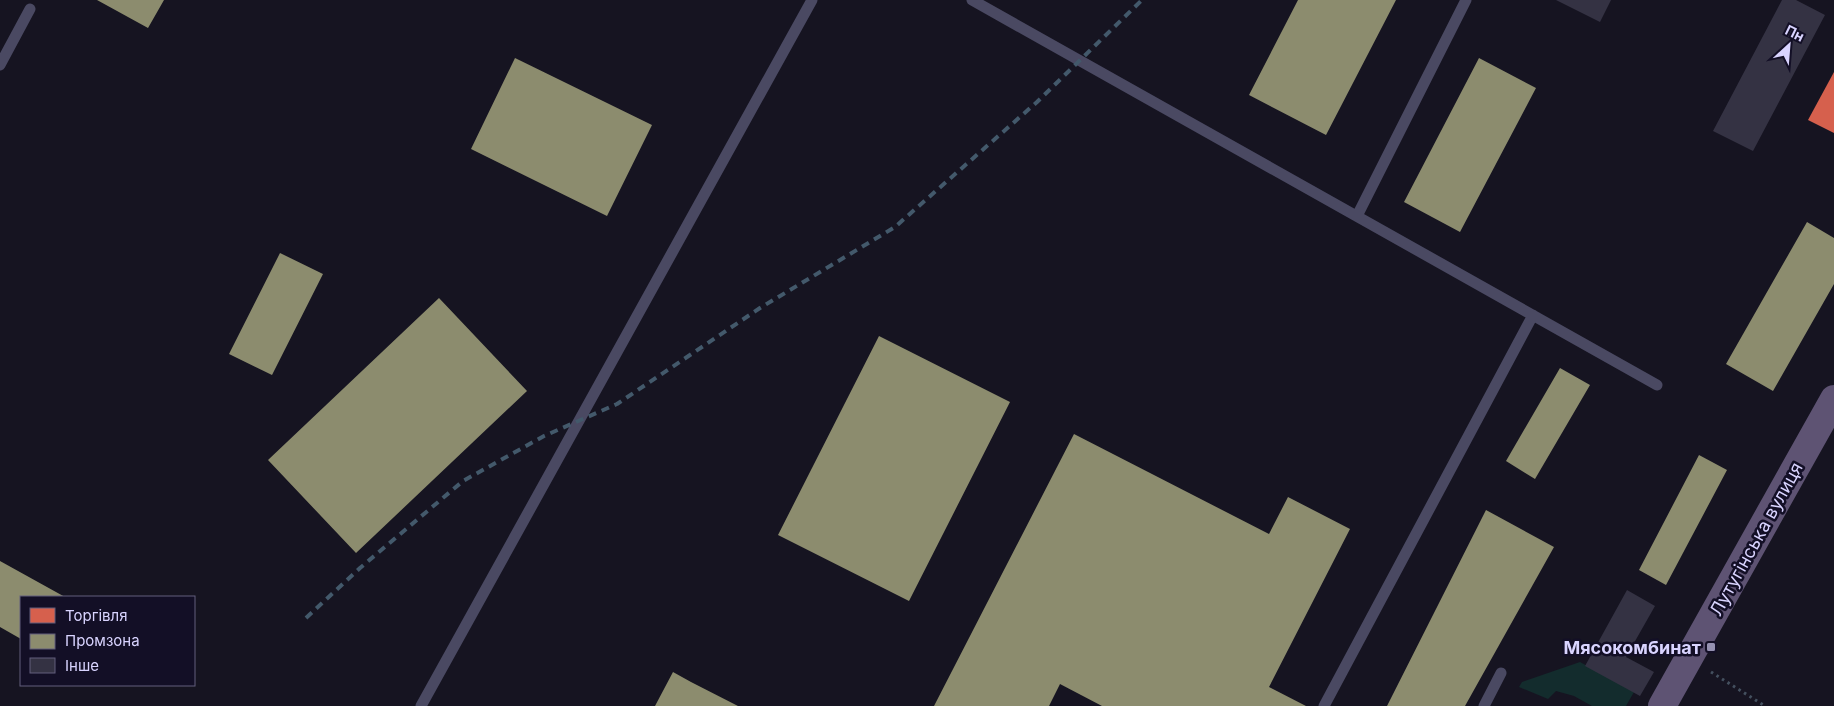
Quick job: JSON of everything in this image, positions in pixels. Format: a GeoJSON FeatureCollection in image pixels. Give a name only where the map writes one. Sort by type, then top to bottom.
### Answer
{"type":"FeatureCollection","features":[{"type":"Feature","properties":{"kind":"main road","name":"Лутугінська вулиця"},"geometry":{"type":"LineString","coordinates":[[1662,706],[1834,398]]}},
{"type":"Feature","properties":{"kind":"lane"},"geometry":{"type":"LineString","coordinates":[[421,706],[812,0]]}},
{"type":"Feature","properties":{"kind":"lane"},"geometry":{"type":"LineString","coordinates":[[972,0],[1657,385]]}},
{"type":"Feature","properties":{"kind":"lane"},"geometry":{"type":"LineString","coordinates":[[1357,216],[1466,0]]}},
{"type":"Feature","properties":{"kind":"lane"},"geometry":{"type":"LineString","coordinates":[[0,64],[30,9]]}},
{"type":"Feature","properties":{"kind":"lane"},"geometry":{"type":"LineString","coordinates":[[1324,706],[1533,315]]}},
{"type":"Feature","properties":{"kind":"lane"},"geometry":{"type":"LineString","coordinates":[[1484,706],[1501,673]]}},
{"type":"Feature","properties":{"kind":"path"},"geometry":{"type":"LineString","coordinates":[[1689,658],[1765,706]]}},
{"type":"Feature","properties":{"kind":"green space"},"geometry":{"type":"Polygon","coordinates":[[[1580,662],[1634,692],[1626,706],[1592,706],[1574,696],[1556,691],[1548,699],[1519,687],[1522,682],[1580,662]]]}},
{"type":"Feature","properties":{"kind":"building: Торгівля"},"geometry":{"type":"Polygon","coordinates":[[[1834,72],[1834,133],[1808,120],[1834,72]]]}},
{"type":"Feature","properties":{"kind":"building: Промзона"},"geometry":{"type":"Polygon","coordinates":[[[97,0],[164,0],[148,28],[97,0]]]}},
{"type":"Feature","properties":{"kind":"building: Промзона"},"geometry":{"type":"Polygon","coordinates":[[[1298,0],[1396,0],[1326,135],[1249,95],[1298,0]]]}},
{"type":"Feature","properties":{"kind":"building: Промзона"},"geometry":{"type":"Polygon","coordinates":[[[515,58],[652,125],[607,216],[471,149],[515,58]]]}},
{"type":"Feature","properties":{"kind":"building: Промзона"},"geometry":{"type":"Polygon","coordinates":[[[1479,58],[1536,88],[1460,232],[1404,202],[1479,58]]]}},
{"type":"Feature","properties":{"kind":"building: Промзона"},"geometry":{"type":"Polygon","coordinates":[[[1807,222],[1834,238],[1834,284],[1773,391],[1726,364],[1807,222]]]}},
{"type":"Feature","properties":{"kind":"building: Промзона"},"geometry":{"type":"Polygon","coordinates":[[[280,253],[323,274],[272,375],[229,354],[280,253]]]}},
{"type":"Feature","properties":{"kind":"building: Промзона"},"geometry":{"type":"Polygon","coordinates":[[[439,298],[527,391],[356,553],[268,460],[439,298]]]}},
{"type":"Feature","properties":{"kind":"building: Промзона"},"geometry":{"type":"Polygon","coordinates":[[[879,336],[1010,402],[909,601],[778,535],[879,336]]]}},
{"type":"Feature","properties":{"kind":"building: Промзона"},"geometry":{"type":"Polygon","coordinates":[[[1560,368],[1590,385],[1535,479],[1506,461],[1560,368]]]}},
{"type":"Feature","properties":{"kind":"building: Промзона"},"geometry":{"type":"Polygon","coordinates":[[[1074,434],[1269,534],[1288,497],[1350,529],[1269,687],[1306,706],[1102,706],[1060,684],[1049,706],[934,706],[1074,434]]]}},
{"type":"Feature","properties":{"kind":"building: Промзона"},"geometry":{"type":"Polygon","coordinates":[[[1699,455],[1727,470],[1666,585],[1639,570],[1699,455]]]}},
{"type":"Feature","properties":{"kind":"building: Промзона"},"geometry":{"type":"Polygon","coordinates":[[[1486,510],[1554,547],[1465,706],[1387,706],[1486,510]]]}},
{"type":"Feature","properties":{"kind":"building: Промзона"},"geometry":{"type":"Polygon","coordinates":[[[0,561],[63,596],[20,596],[20,638],[0,627],[0,561]]]}},
{"type":"Feature","properties":{"kind":"building: Промзона"},"geometry":{"type":"Polygon","coordinates":[[[673,672],[691,682],[738,706],[655,706],[673,672]]]}},
{"type":"Feature","properties":{"kind":"building: Інше"},"geometry":{"type":"Polygon","coordinates":[[[1556,0],[1611,0],[1600,22],[1556,0]]]}},
{"type":"Feature","properties":{"kind":"building: Інше"},"geometry":{"type":"Polygon","coordinates":[[[1782,0],[1796,0],[1825,15],[1753,151],[1713,131],[1782,0]]]}},
{"type":"Feature","properties":{"kind":"building: Інше"},"geometry":{"type":"Polygon","coordinates":[[[1627,590],[1655,606],[1626,657],[1654,672],[1640,696],[1585,666],[1627,590]]]}},
{"type":"Feature","properties":{"kind":"railway"},"geometry":{"type":"LineString","coordinates":[[306,618],[360,568],[463,481],[544,436],[617,404],[760,308],[895,227],[1037,102],[1142,0]]}},
{"type":"Feature","properties":{"kind":"place","name":"Мясокомбинат"},"geometry":{"type":"Point","coordinates":[1711,647]}}]}
